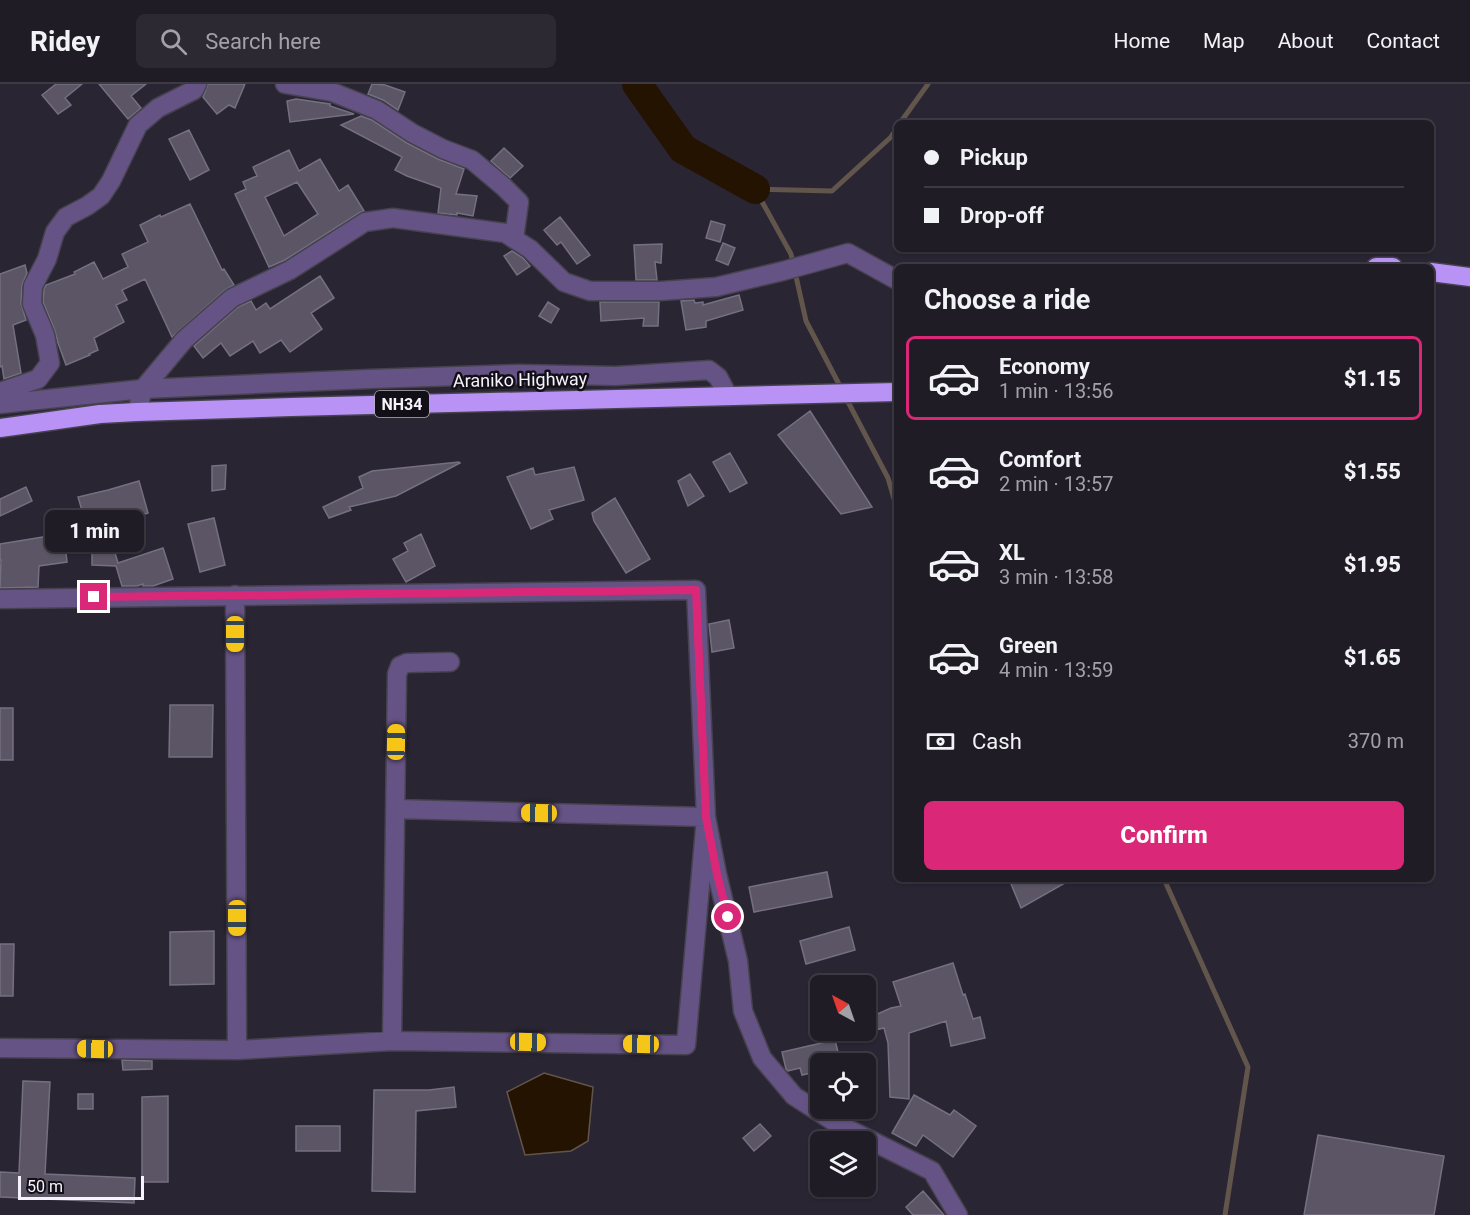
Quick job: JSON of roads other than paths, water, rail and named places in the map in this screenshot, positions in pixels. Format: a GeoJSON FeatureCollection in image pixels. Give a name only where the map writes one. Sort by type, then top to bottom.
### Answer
{"type":"FeatureCollection","features":[{"type":"Feature","properties":{"kind":"highway"},"geometry":{"type":"LineString","coordinates":[[1434,272],[1470,277]]}},
{"type":"Feature","properties":{"kind":"highway","name":"Araniko Highway"},"geometry":{"type":"LineString","coordinates":[[0,428],[100,414],[236,408],[894,392]]}},
{"type":"Feature","properties":{"kind":"street"},"geometry":{"type":"LineString","coordinates":[[0,392],[38,379],[50,363],[45,335],[32,304],[33,286],[47,259],[55,232],[66,217],[100,196],[111,181],[138,125],[158,108],[194,90],[197,84]]}},
{"type":"Feature","properties":{"kind":"street"},"geometry":{"type":"LineString","coordinates":[[285,84],[332,92],[377,110],[412,133],[443,149],[472,160],[519,202],[514,239]]}},
{"type":"Feature","properties":{"kind":"street"},"geometry":{"type":"LineString","coordinates":[[137,412],[143,389],[184,340],[232,298],[290,270],[365,222],[393,218],[505,233],[530,249],[564,282],[590,291],[661,291],[716,287],[783,272],[848,253],[894,278]]}},
{"type":"Feature","properties":{"kind":"street"},"geometry":{"type":"LineString","coordinates":[[0,404],[143,389],[519,374],[616,376],[709,370],[718,377],[728,396]]}},
{"type":"Feature","properties":{"kind":"street"},"geometry":{"type":"LineString","coordinates":[[0,599],[696,590],[706,817],[686,1045],[392,1041],[237,1050],[0,1048]]}},
{"type":"Feature","properties":{"kind":"street"},"geometry":{"type":"LineString","coordinates":[[235,595],[237,1050]]}},
{"type":"Feature","properties":{"kind":"street"},"geometry":{"type":"LineString","coordinates":[[392,1041],[397,674],[400,666],[406,663],[450,662]]}},
{"type":"Feature","properties":{"kind":"street"},"geometry":{"type":"LineString","coordinates":[[396,809],[706,817]]}},
{"type":"Feature","properties":{"kind":"street"},"geometry":{"type":"LineString","coordinates":[[706,817],[738,961],[742,1011],[762,1058],[794,1096],[836,1123],[932,1171],[958,1215]]}},
{"type":"Feature","properties":{"kind":"waterway"},"geometry":{"type":"LineString","coordinates":[[637,84],[683,149],[755,189]]}},
{"type":"Feature","properties":{"kind":"waterway"},"geometry":{"type":"LineString","coordinates":[[902,120],[928,84]]}},
{"type":"Feature","properties":{"kind":"waterway"},"geometry":{"type":"LineString","coordinates":[[755,189],[832,191],[894,132]]}},
{"type":"Feature","properties":{"kind":"waterway"},"geometry":{"type":"LineString","coordinates":[[755,189],[791,254],[806,321],[842,390]]}},
{"type":"Feature","properties":{"kind":"waterway"},"geometry":{"type":"LineString","coordinates":[[846,398],[888,478],[894,499]]}},
{"type":"Feature","properties":{"kind":"waterway"},"geometry":{"type":"LineString","coordinates":[[1165,882],[1248,1067],[1225,1215]]}}]}
